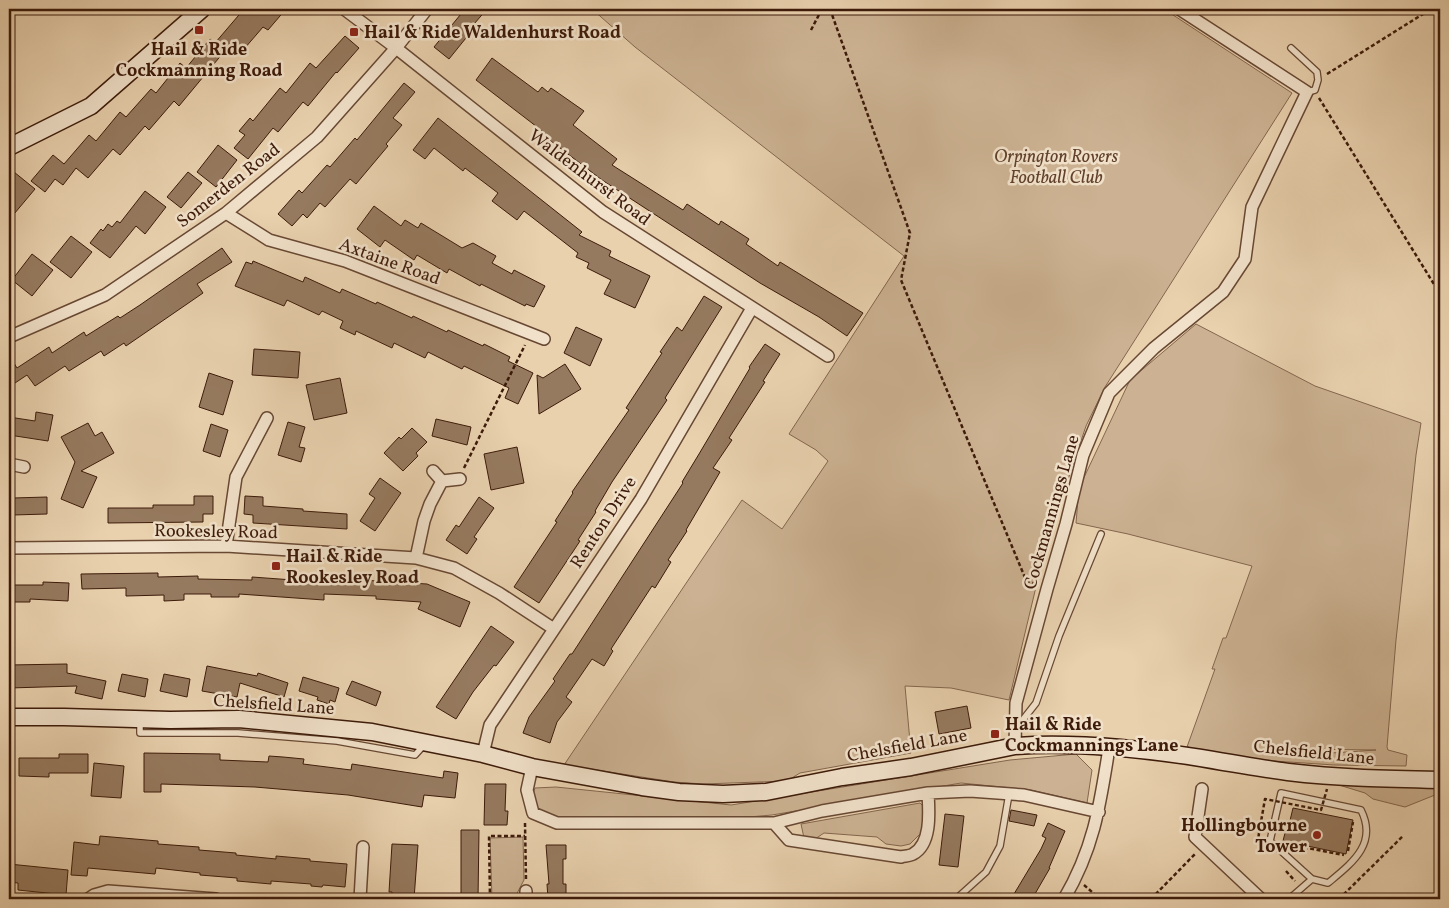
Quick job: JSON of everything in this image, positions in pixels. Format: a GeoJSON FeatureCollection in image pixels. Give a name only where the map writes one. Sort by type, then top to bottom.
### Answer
{"type":"FeatureCollection","features":[{"type":"Feature","properties":{"kind":"street"},"geometry":{"type":"LineString","coordinates":[[9,147],[91,106],[202,9]]}},
{"type":"Feature","properties":{"kind":"street","name":"Waldenhurst Road"},"geometry":{"type":"LineString","coordinates":[[344,9],[603,212],[828,356]]}},
{"type":"Feature","properties":{"kind":"street","name":"Somerden Road"},"geometry":{"type":"LineString","coordinates":[[9,337],[105,295],[226,213],[317,137],[396,48],[427,9]]}},
{"type":"Feature","properties":{"kind":"street"},"geometry":{"type":"LineString","coordinates":[[1179,9],[1311,91]]}},
{"type":"Feature","properties":{"kind":"street","name":"Cockmannings Lane"},"geometry":{"type":"LineString","coordinates":[[1015,737],[1016,703],[1066,524],[1083,455],[1109,393],[1154,348],[1223,292],[1245,259],[1252,207],[1311,91]]}},
{"type":"Feature","properties":{"kind":"street","name":"Axtaine Road"},"geometry":{"type":"LineString","coordinates":[[226,213],[269,240],[345,261],[544,339]]}},
{"type":"Feature","properties":{"kind":"street","name":"Renton Drive"},"geometry":{"type":"LineString","coordinates":[[483,754],[490,726],[641,498],[752,308]]}},
{"type":"Feature","properties":{"kind":"street"},"geometry":{"type":"LineString","coordinates":[[226,546],[236,477],[267,418]]}},
{"type":"Feature","properties":{"kind":"street"},"geometry":{"type":"LineString","coordinates":[[9,464],[24,466]]}},
{"type":"Feature","properties":{"kind":"street"},"geometry":{"type":"LineString","coordinates":[[434,471],[442,480]]}},
{"type":"Feature","properties":{"kind":"street"},"geometry":{"type":"LineString","coordinates":[[442,480],[460,479]]}},
{"type":"Feature","properties":{"kind":"street"},"geometry":{"type":"LineString","coordinates":[[416,558],[427,513],[442,480]]}},
{"type":"Feature","properties":{"kind":"street","name":"Rookesley Road"},"geometry":{"type":"LineString","coordinates":[[9,548],[226,546],[416,558],[454,568],[499,593],[554,630]]}},
{"type":"Feature","properties":{"kind":"street","name":"Chelsfield Lane"},"geometry":{"type":"LineString","coordinates":[[9,717],[170,720],[239,719],[372,732],[483,754],[532,767],[642,787],[679,792],[723,794],[766,792],[842,777],[911,767],[1015,737],[1040,745],[1109,748],[1199,758],[1286,772],[1328,776],[1440,780]]}},
{"type":"Feature","properties":{"kind":"street"},"geometry":{"type":"LineString","coordinates":[[1064,899],[1076,880],[1087,854],[1099,812],[1109,748]]}},
{"type":"Feature","properties":{"kind":"street"},"geometry":{"type":"LineString","coordinates":[[532,767],[527,790],[533,813],[557,823],[774,823],[822,811],[928,793],[970,791],[1024,796],[1099,812]]}},
{"type":"Feature","properties":{"kind":"street"},"geometry":{"type":"LineString","coordinates":[[1202,789],[1199,841],[1261,899]]}},
{"type":"Feature","properties":{"kind":"street"},"geometry":{"type":"LineString","coordinates":[[774,823],[789,840],[901,857],[914,854],[926,838],[929,810],[928,793]]}},
{"type":"Feature","properties":{"kind":"street"},"geometry":{"type":"LineString","coordinates":[[360,899],[362,847]]}},
{"type":"Feature","properties":{"kind":"street"},"geometry":{"type":"LineString","coordinates":[[88,899],[108,891],[216,899]]}},
{"type":"Feature","properties":{"kind":"lane"},"geometry":{"type":"LineString","coordinates":[[1291,48],[1317,72],[1318,80],[1311,91]]}},
{"type":"Feature","properties":{"kind":"lane"},"geometry":{"type":"LineString","coordinates":[[1015,737],[1036,703],[1059,636],[1100,534]]}},
{"type":"Feature","properties":{"kind":"lane"},"geometry":{"type":"LineString","coordinates":[[1281,793],[1361,810],[1366,820],[1367,838],[1355,860],[1328,883],[1312,878],[1270,841],[1281,793]]}},
{"type":"Feature","properties":{"kind":"lane"},"geometry":{"type":"LineString","coordinates":[[956,899],[986,872],[1000,846],[1009,794]]}},
{"type":"Feature","properties":{"kind":"lane"},"geometry":{"type":"LineString","coordinates":[[1289,899],[1312,878]]}},
{"type":"Feature","properties":{"kind":"path"},"geometry":{"type":"LineString","coordinates":[[811,30],[822,9]]}},
{"type":"Feature","properties":{"kind":"path"},"geometry":{"type":"LineString","coordinates":[[830,9],[910,233],[902,280],[1026,580],[1047,589]]}},
{"type":"Feature","properties":{"kind":"path"},"geometry":{"type":"LineString","coordinates":[[1318,80],[1431,9]]}},
{"type":"Feature","properties":{"kind":"path"},"geometry":{"type":"LineString","coordinates":[[1311,91],[1440,294]]}},
{"type":"Feature","properties":{"kind":"path"},"geometry":{"type":"LineString","coordinates":[[460,479],[530,333]]}},
{"type":"Feature","properties":{"kind":"path"},"geometry":{"type":"LineString","coordinates":[[1258,833],[1265,800],[1322,810],[1327,790]]}},
{"type":"Feature","properties":{"kind":"path"},"geometry":{"type":"LineString","coordinates":[[526,817],[526,895]]}},
{"type":"Feature","properties":{"kind":"path"},"geometry":{"type":"LineString","coordinates":[[1290,844],[1346,856],[1354,819]]}},
{"type":"Feature","properties":{"kind":"path"},"geometry":{"type":"LineString","coordinates":[[490,899],[489,836],[525,836]]}},
{"type":"Feature","properties":{"kind":"path"},"geometry":{"type":"LineString","coordinates":[[1339,899],[1403,836]]}},
{"type":"Feature","properties":{"kind":"path"},"geometry":{"type":"LineString","coordinates":[[1151,899],[1155,897],[1199,841]]}},
{"type":"Feature","properties":{"kind":"path"},"geometry":{"type":"LineString","coordinates":[[1076,880],[1090,889],[1100,899]]}},
{"type":"Feature","properties":{"kind":"green space","name":"Orpington Rovers Football Club"},"geometry":{"type":"Polygon","coordinates":[[[592,9],[1164,9],[1292,93],[1105,387],[1086,426],[1046,545],[1009,700],[951,688],[905,686],[911,753],[800,773],[787,781],[703,784],[674,782],[564,765],[742,500],[782,529],[828,461],[816,450],[789,434],[904,256],[635,47],[592,9]]]}},
{"type":"Feature","properties":{"kind":"green space"},"geometry":{"type":"Polygon","coordinates":[[[1196,324],[1315,386],[1421,423],[1396,640],[1387,747],[1388,750],[1407,755],[1406,766],[1334,765],[1274,761],[1188,751],[1189,747],[1187,747],[1215,669],[1212,669],[1223,638],[1226,638],[1252,566],[1128,534],[1076,523],[1079,488],[1130,380],[1196,324]],[[1294,749],[1331,753],[1376,750],[1294,749]]]}},
{"type":"Feature","properties":{"kind":"green space"},"geometry":{"type":"Polygon","coordinates":[[[1076,754],[1092,770],[1087,803],[1031,790],[961,783],[772,815],[725,819],[554,818],[537,808],[533,794],[535,788],[556,787],[731,805],[1010,760],[1076,754]]]}},
{"type":"Feature","properties":{"kind":"green space"},"geometry":{"type":"Polygon","coordinates":[[[1343,781],[1440,784],[1440,793],[1405,807],[1373,799],[1365,793],[1339,785],[1343,781]]]}},
{"type":"Feature","properties":{"kind":"green space"},"geometry":{"type":"Polygon","coordinates":[[[920,803],[926,809],[922,832],[910,844],[901,846],[886,844],[877,837],[824,833],[815,839],[804,838],[801,824],[920,803]]]}},
{"type":"Feature","properties":{"kind":"green space"},"geometry":{"type":"Polygon","coordinates":[[[523,837],[524,880],[514,899],[492,899],[490,838],[523,837]]]}},
{"type":"Feature","properties":{"kind":"building"},"geometry":{"type":"Polygon","coordinates":[[[244,9],[286,9],[268,30],[263,27],[238,56],[228,47],[179,106],[174,101],[149,130],[145,126],[120,155],[113,149],[88,178],[76,168],[63,185],[55,179],[45,192],[31,181],[53,155],[64,164],[89,135],[96,141],[120,112],[126,117],[151,89],[156,93],[180,63],[186,68],[210,39],[215,43],[244,9]]]}},
{"type":"Feature","properties":{"kind":"building"},"geometry":{"type":"Polygon","coordinates":[[[465,9],[487,9],[468,31],[470,33],[449,59],[434,47],[465,9]]]}},
{"type":"Feature","properties":{"kind":"building"},"geometry":{"type":"Polygon","coordinates":[[[345,36],[359,48],[308,106],[303,102],[278,132],[273,128],[248,159],[234,148],[245,135],[239,131],[250,118],[253,121],[280,88],[286,93],[310,63],[316,68],[345,36]]]}},
{"type":"Feature","properties":{"kind":"building"},"geometry":{"type":"Polygon","coordinates":[[[492,58],[538,92],[542,87],[548,92],[551,88],[584,111],[573,125],[617,159],[612,165],[683,210],[687,204],[719,225],[721,221],[749,239],[746,244],[778,266],[780,262],[863,313],[847,336],[819,317],[760,283],[602,180],[543,135],[545,133],[476,80],[492,58]]]}},
{"type":"Feature","properties":{"kind":"building"},"geometry":{"type":"Polygon","coordinates":[[[404,83],[415,92],[393,118],[402,125],[386,144],[388,146],[356,184],[350,179],[325,207],[320,203],[307,218],[303,214],[292,226],[278,214],[299,190],[302,193],[327,165],[330,167],[355,138],[357,140],[404,83]]]}},
{"type":"Feature","properties":{"kind":"building"},"geometry":{"type":"Polygon","coordinates":[[[438,118],[582,232],[579,235],[611,251],[609,256],[650,276],[635,308],[604,294],[611,280],[587,268],[589,263],[576,257],[578,253],[524,211],[517,220],[492,201],[498,193],[465,168],[463,171],[434,148],[425,159],[413,150],[438,118]]]}},
{"type":"Feature","properties":{"kind":"building"},"geometry":{"type":"Polygon","coordinates":[[[218,145],[237,160],[216,187],[197,172],[218,145]]]}},
{"type":"Feature","properties":{"kind":"building"},"geometry":{"type":"Polygon","coordinates":[[[14,172],[35,189],[9,220],[9,178],[14,172]]]}},
{"type":"Feature","properties":{"kind":"building"},"geometry":{"type":"Polygon","coordinates":[[[188,172],[202,183],[181,208],[167,197],[188,172]]]}},
{"type":"Feature","properties":{"kind":"building"},"geometry":{"type":"Polygon","coordinates":[[[145,191],[166,207],[145,234],[136,226],[110,258],[90,243],[101,229],[103,231],[108,224],[112,227],[117,221],[120,223],[145,191]]]}},
{"type":"Feature","properties":{"kind":"building"},"geometry":{"type":"Polygon","coordinates":[[[374,206],[401,226],[405,220],[418,228],[421,223],[462,248],[473,243],[496,256],[492,263],[512,274],[514,270],[545,286],[534,307],[526,304],[525,306],[481,284],[480,286],[449,269],[447,273],[417,255],[414,260],[385,240],[380,247],[357,229],[374,206]]]}},
{"type":"Feature","properties":{"kind":"building"},"geometry":{"type":"Polygon","coordinates":[[[71,236],[92,252],[71,278],[50,262],[71,236]]]}},
{"type":"Feature","properties":{"kind":"building"},"geometry":{"type":"Polygon","coordinates":[[[222,248],[232,262],[197,284],[203,293],[126,346],[124,343],[104,356],[101,351],[69,371],[65,366],[35,386],[27,375],[9,387],[9,355],[17,368],[49,347],[52,353],[84,332],[86,336],[118,316],[120,318],[222,248]]]}},
{"type":"Feature","properties":{"kind":"building"},"geometry":{"type":"Polygon","coordinates":[[[32,254],[53,270],[32,296],[12,280],[32,254]]]}},
{"type":"Feature","properties":{"kind":"building"},"geometry":{"type":"Polygon","coordinates":[[[253,261],[303,282],[305,277],[340,293],[342,289],[412,318],[413,316],[447,332],[448,330],[483,346],[484,344],[510,357],[508,361],[533,373],[518,404],[505,398],[509,388],[464,366],[462,369],[428,352],[425,358],[394,343],[392,348],[356,331],[355,335],[340,328],[343,321],[322,311],[319,315],[287,300],[284,306],[235,286],[246,262],[252,264],[253,261]]]}},
{"type":"Feature","properties":{"kind":"building"},"geometry":{"type":"Polygon","coordinates":[[[704,296],[722,307],[665,398],[667,400],[612,482],[578,540],[580,541],[539,603],[514,587],[557,522],[555,521],[572,492],[629,410],[626,408],[662,353],[660,352],[677,327],[682,331],[704,296]]]}},
{"type":"Feature","properties":{"kind":"building"},"geometry":{"type":"Polygon","coordinates":[[[576,327],[602,339],[590,366],[564,353],[576,327]]]}},
{"type":"Feature","properties":{"kind":"building"},"geometry":{"type":"Polygon","coordinates":[[[765,344],[780,354],[763,381],[765,382],[729,438],[732,440],[713,468],[720,472],[687,531],[668,560],[671,562],[655,588],[652,586],[611,649],[613,651],[604,666],[592,659],[566,697],[572,702],[557,722],[550,743],[523,733],[529,717],[555,681],[553,679],[570,654],[572,654],[683,483],[749,367],[765,344]]]}},
{"type":"Feature","properties":{"kind":"building"},"geometry":{"type":"Polygon","coordinates":[[[254,349],[300,352],[298,378],[252,375],[254,349]]]}},
{"type":"Feature","properties":{"kind":"building"},"geometry":{"type":"Polygon","coordinates":[[[565,364],[581,389],[539,414],[537,375],[543,378],[565,364]]]}},
{"type":"Feature","properties":{"kind":"building"},"geometry":{"type":"Polygon","coordinates":[[[209,373],[233,381],[223,415],[199,407],[209,373]]]}},
{"type":"Feature","properties":{"kind":"building"},"geometry":{"type":"Polygon","coordinates":[[[340,378],[347,413],[314,420],[306,385],[340,378]]]}},
{"type":"Feature","properties":{"kind":"building"},"geometry":{"type":"Polygon","coordinates":[[[36,412],[53,415],[48,441],[9,435],[9,417],[35,421],[36,412]]]}},
{"type":"Feature","properties":{"kind":"building"},"geometry":{"type":"Polygon","coordinates":[[[436,419],[471,427],[467,445],[432,436],[436,419]]]}},
{"type":"Feature","properties":{"kind":"building"},"geometry":{"type":"Polygon","coordinates":[[[288,422],[305,427],[299,447],[305,448],[301,462],[278,455],[288,422]]]}},
{"type":"Feature","properties":{"kind":"building"},"geometry":{"type":"Polygon","coordinates":[[[88,423],[95,436],[102,432],[114,453],[81,471],[97,477],[83,508],[61,499],[75,462],[61,437],[88,423]]]}},
{"type":"Feature","properties":{"kind":"building"},"geometry":{"type":"Polygon","coordinates":[[[211,424],[228,430],[220,457],[203,451],[211,424]]]}},
{"type":"Feature","properties":{"kind":"building"},"geometry":{"type":"Polygon","coordinates":[[[412,428],[427,442],[416,453],[418,456],[403,471],[384,453],[399,437],[401,439],[412,428]]]}},
{"type":"Feature","properties":{"kind":"building"},"geometry":{"type":"Polygon","coordinates":[[[517,447],[524,483],[491,490],[484,454],[517,447]]]}},
{"type":"Feature","properties":{"kind":"building"},"geometry":{"type":"Polygon","coordinates":[[[380,478],[401,493],[375,531],[360,521],[375,498],[369,494],[380,478]]]}},
{"type":"Feature","properties":{"kind":"building"},"geometry":{"type":"Polygon","coordinates":[[[194,496],[213,496],[213,514],[203,514],[203,522],[108,523],[108,508],[153,508],[153,505],[194,505],[194,496]]]}},
{"type":"Feature","properties":{"kind":"building"},"geometry":{"type":"Polygon","coordinates":[[[245,496],[263,497],[263,506],[347,514],[347,529],[253,523],[253,515],[244,514],[245,496]]]}},
{"type":"Feature","properties":{"kind":"building"},"geometry":{"type":"Polygon","coordinates":[[[47,497],[47,514],[13,515],[13,498],[47,497]]]}},
{"type":"Feature","properties":{"kind":"building"},"geometry":{"type":"Polygon","coordinates":[[[479,497],[494,508],[474,537],[477,539],[467,554],[446,540],[456,525],[459,527],[479,497]]]}},
{"type":"Feature","properties":{"kind":"building"},"geometry":{"type":"Polygon","coordinates":[[[158,573],[158,577],[198,576],[198,579],[252,580],[252,577],[293,580],[294,576],[427,584],[470,602],[460,627],[418,609],[421,602],[376,599],[376,596],[324,594],[324,600],[239,594],[239,597],[211,597],[211,594],[184,594],[184,600],[164,601],[164,595],[126,596],[126,588],[82,589],[81,574],[158,573]]]}},
{"type":"Feature","properties":{"kind":"building"},"geometry":{"type":"Polygon","coordinates":[[[43,582],[69,583],[68,601],[30,599],[30,602],[9,602],[9,585],[43,585],[43,582]]]}},
{"type":"Feature","properties":{"kind":"building"},"geometry":{"type":"Polygon","coordinates":[[[491,626],[514,642],[473,692],[456,719],[436,707],[491,626]]]}},
{"type":"Feature","properties":{"kind":"building"},"geometry":{"type":"Polygon","coordinates":[[[67,664],[67,673],[106,681],[102,699],[75,693],[77,686],[9,688],[9,665],[67,664]]]}},
{"type":"Feature","properties":{"kind":"building"},"geometry":{"type":"Polygon","coordinates":[[[207,666],[257,676],[258,673],[288,683],[284,697],[240,683],[237,697],[202,691],[207,666]]]}},
{"type":"Feature","properties":{"kind":"building"},"geometry":{"type":"Polygon","coordinates":[[[122,674],[148,679],[145,697],[118,691],[122,674]]]}},
{"type":"Feature","properties":{"kind":"building"},"geometry":{"type":"Polygon","coordinates":[[[164,674],[190,679],[187,697],[160,691],[164,674]]]}},
{"type":"Feature","properties":{"kind":"building"},"geometry":{"type":"Polygon","coordinates":[[[303,677],[339,688],[335,702],[330,700],[329,704],[317,700],[318,697],[299,691],[303,677]]]}},
{"type":"Feature","properties":{"kind":"building"},"geometry":{"type":"Polygon","coordinates":[[[352,681],[381,692],[376,706],[346,694],[352,681]]]}},
{"type":"Feature","properties":{"kind":"building"},"geometry":{"type":"Polygon","coordinates":[[[967,706],[971,728],[939,734],[935,712],[967,706]]]}},
{"type":"Feature","properties":{"kind":"building"},"geometry":{"type":"Polygon","coordinates":[[[144,753],[220,754],[220,760],[268,762],[269,756],[283,757],[304,759],[303,764],[351,770],[352,764],[443,778],[444,771],[458,773],[455,798],[424,795],[422,807],[348,795],[255,787],[161,784],[161,792],[144,792],[144,753]]]}},
{"type":"Feature","properties":{"kind":"building"},"geometry":{"type":"Polygon","coordinates":[[[59,754],[88,754],[88,773],[49,773],[49,777],[19,776],[19,758],[59,758],[59,754]]]}},
{"type":"Feature","properties":{"kind":"building"},"geometry":{"type":"Polygon","coordinates":[[[94,763],[124,766],[121,798],[91,796],[94,763]]]}},
{"type":"Feature","properties":{"kind":"building"},"geometry":{"type":"Polygon","coordinates":[[[485,784],[506,784],[505,811],[508,811],[507,825],[484,825],[485,784]]]}},
{"type":"Feature","properties":{"kind":"building","name":"Hollingbourne Tower"},"geometry":{"type":"Polygon","coordinates":[[[1293,808],[1353,820],[1346,854],[1283,841],[1293,808]]]}},
{"type":"Feature","properties":{"kind":"building"},"geometry":{"type":"Polygon","coordinates":[[[1011,810],[1037,815],[1034,826],[1009,821],[1011,810]]]}},
{"type":"Feature","properties":{"kind":"building"},"geometry":{"type":"Polygon","coordinates":[[[945,814],[964,816],[958,867],[939,865],[945,814]]]}},
{"type":"Feature","properties":{"kind":"building"},"geometry":{"type":"Polygon","coordinates":[[[1048,823],[1065,831],[1050,868],[1032,899],[1011,899],[1041,849],[1046,838],[1042,836],[1048,823]]]}},
{"type":"Feature","properties":{"kind":"building"},"geometry":{"type":"Polygon","coordinates":[[[461,830],[479,830],[478,899],[461,899],[461,830]]]}},
{"type":"Feature","properties":{"kind":"building"},"geometry":{"type":"Polygon","coordinates":[[[100,836],[158,841],[158,844],[199,847],[199,850],[236,853],[236,855],[276,859],[276,856],[347,864],[345,887],[323,885],[322,887],[311,886],[311,884],[271,881],[271,884],[237,881],[237,878],[200,875],[200,873],[156,868],[155,874],[88,868],[87,876],[71,875],[74,842],[99,845],[100,836]]]}},
{"type":"Feature","properties":{"kind":"building"},"geometry":{"type":"Polygon","coordinates":[[[392,844],[418,845],[414,899],[392,899],[392,892],[389,892],[392,844]]]}},
{"type":"Feature","properties":{"kind":"building"},"geometry":{"type":"Polygon","coordinates":[[[546,845],[566,845],[566,859],[563,859],[563,884],[566,884],[566,899],[548,899],[547,884],[549,884],[546,845]]]}},
{"type":"Feature","properties":{"kind":"building"},"geometry":{"type":"Polygon","coordinates":[[[9,864],[68,870],[66,895],[18,890],[18,883],[9,882],[9,864]]]}},
{"type":"Feature","properties":{"kind":"place","name":"Hail & Ride Cockmanning Road"},"geometry":{"type":"Point","coordinates":[199,30]}},
{"type":"Feature","properties":{"kind":"place","name":"Hail & Ride Waldenhurst Road"},"geometry":{"type":"Point","coordinates":[354,32]}},
{"type":"Feature","properties":{"kind":"place","name":"Hail & Ride Rookesley Road"},"geometry":{"type":"Point","coordinates":[276,566]}},
{"type":"Feature","properties":{"kind":"place","name":"Hail & Ride Cockmannings Lane"},"geometry":{"type":"Point","coordinates":[995,734]}},
{"type":"Feature","properties":{"kind":"place","name":"Hollingbourne Tower"},"geometry":{"type":"Point","coordinates":[1317,835]}}]}
